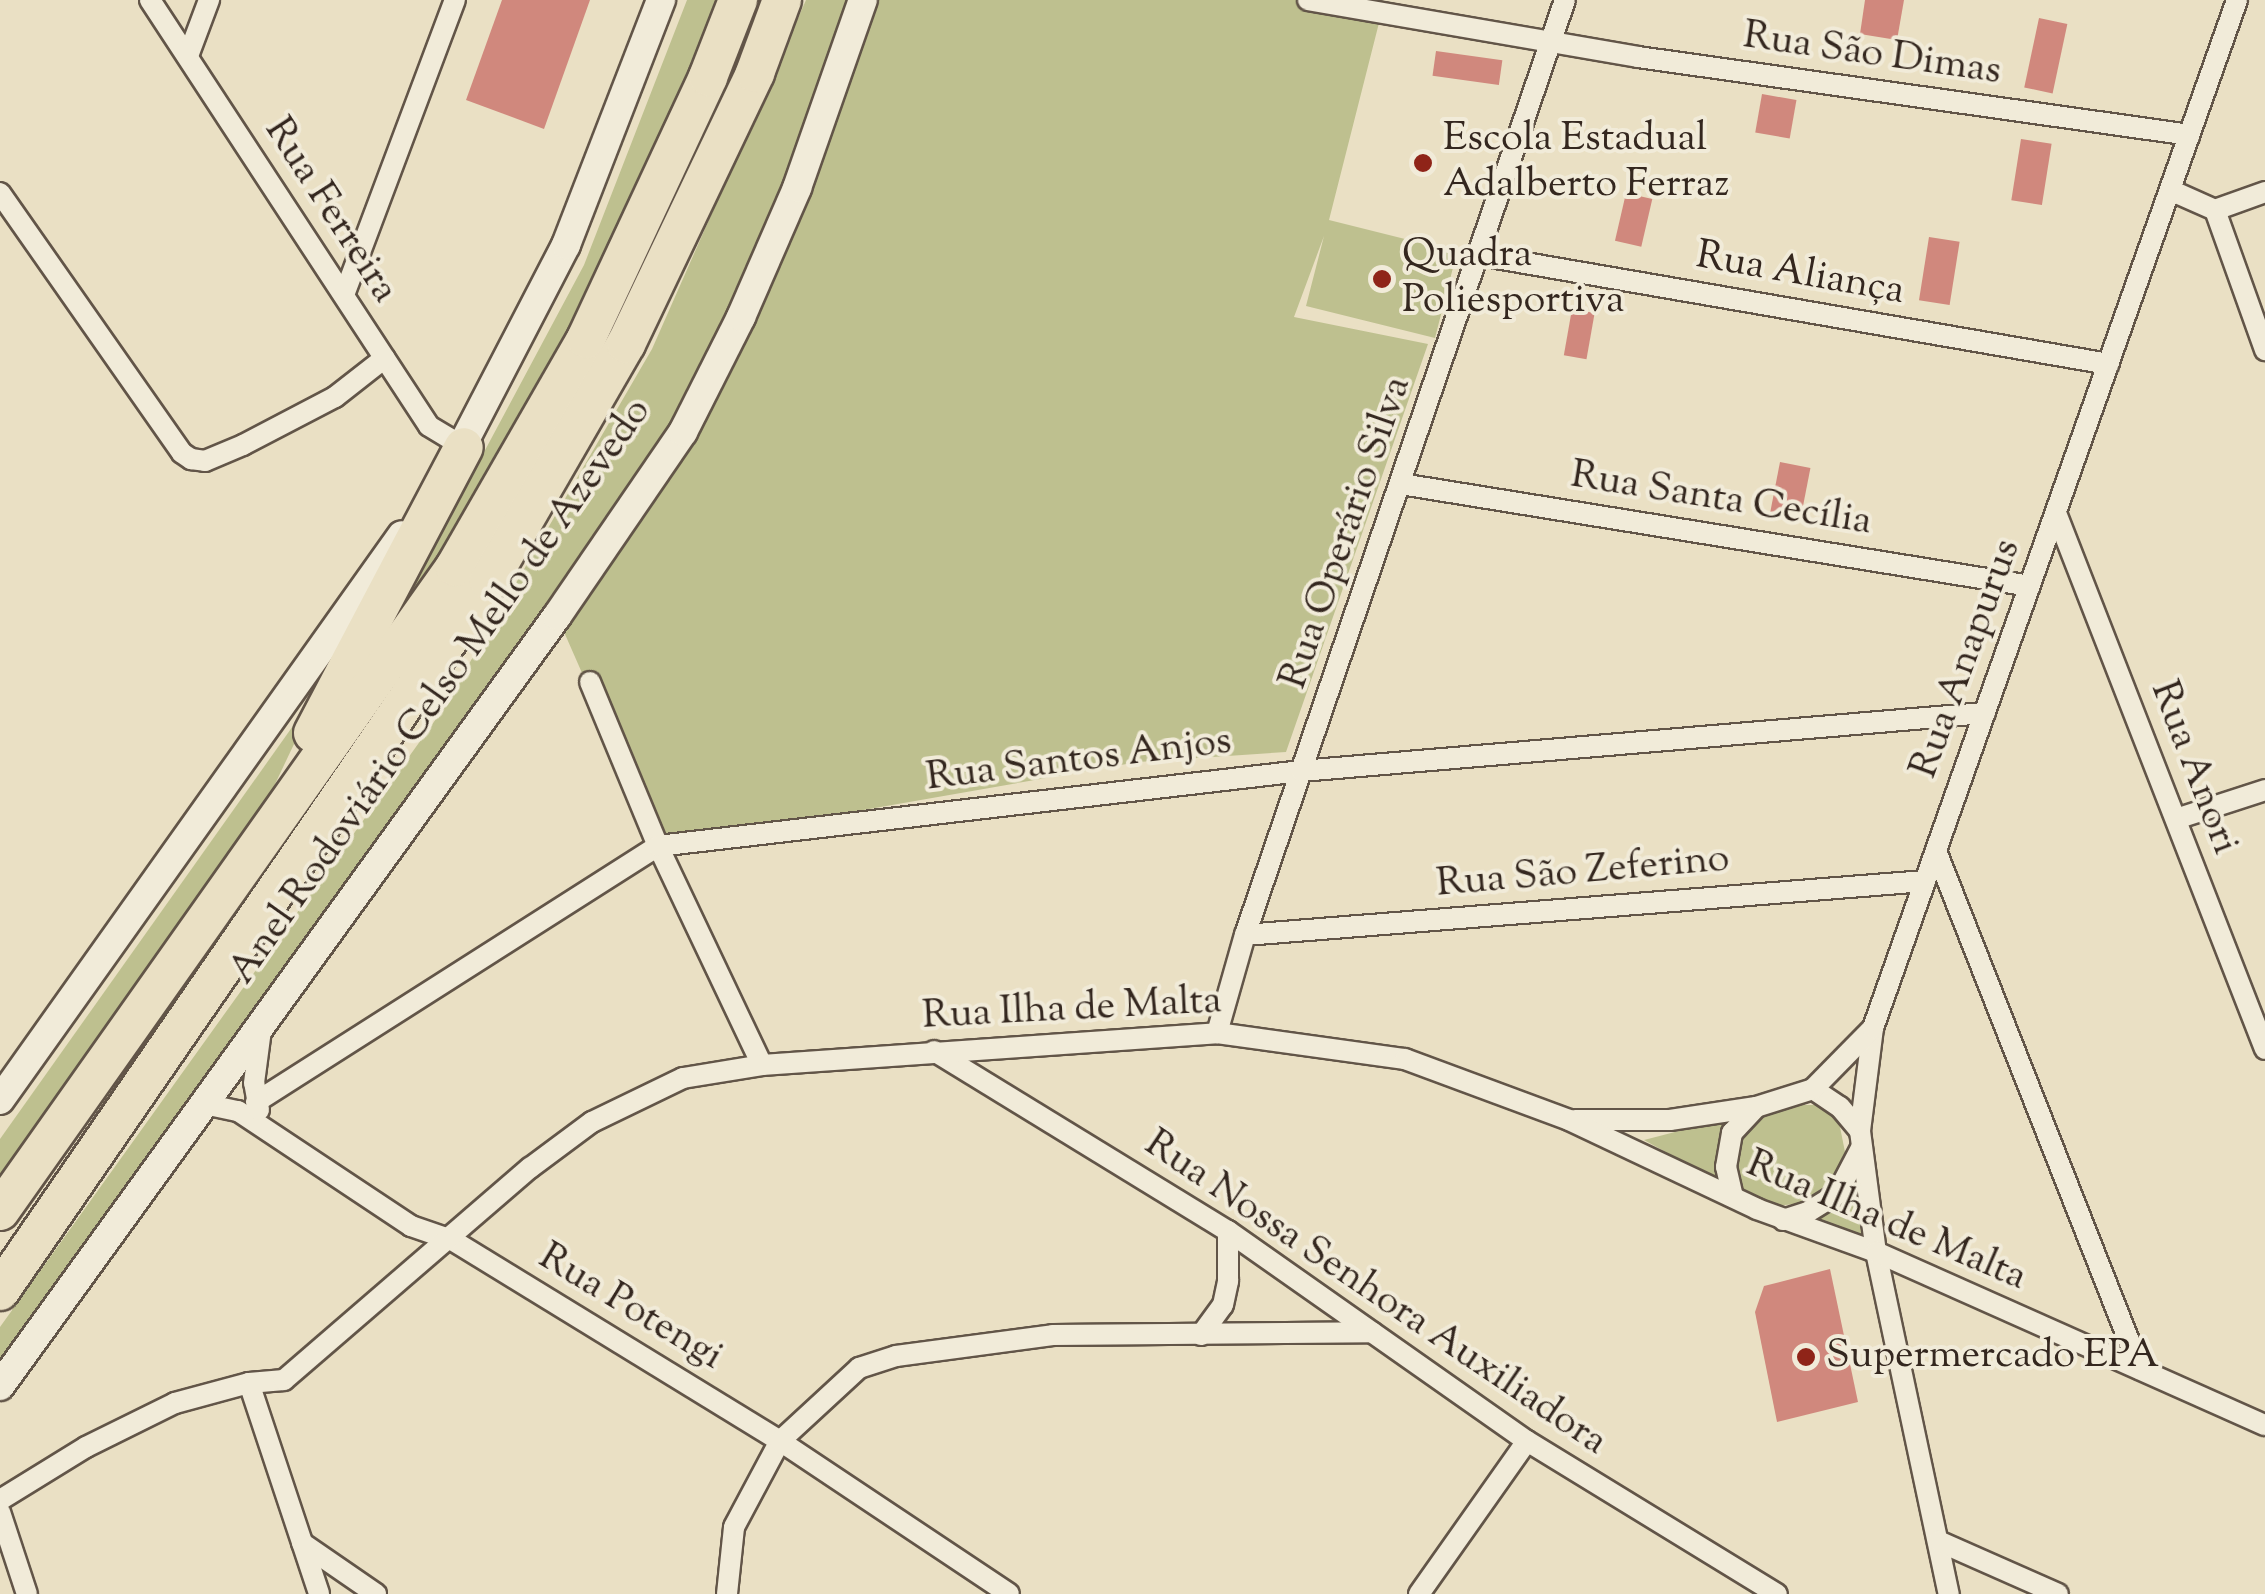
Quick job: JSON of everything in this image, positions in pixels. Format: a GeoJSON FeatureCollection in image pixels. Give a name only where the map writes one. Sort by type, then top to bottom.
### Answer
{"type":"FeatureCollection","features":[{"type":"Feature","properties":{"kind":"highway","name":"Anel Rodoviário Celso Mello de Azevedo"},"geometry":{"type":"LineString","coordinates":[[0,1210],[455,567],[577,356],[708,77],[738,0]]}},
{"type":"Feature","properties":{"kind":"highway","name":"Anel Rodoviário Celso Mello de Azevedo"},"geometry":{"type":"LineString","coordinates":[[0,1291],[489,582],[626,344],[755,73],[782,0]]}},
{"type":"Feature","properties":{"kind":"highway"},"geometry":{"type":"LineString","coordinates":[[242,865],[464,448]]}},
{"type":"Feature","properties":{"kind":"main road"},"geometry":{"type":"LineString","coordinates":[[0,1100],[464,448],[566,245],[662,0]]}},
{"type":"Feature","properties":{"kind":"main road","name":"Anel Rodoviário Celso Mello de Azevedo"},"geometry":{"type":"LineString","coordinates":[[0,1386],[557,616],[683,432],[741,318],[797,188],[863,0]]}},
{"type":"Feature","properties":{"kind":"street","name":"Rua Ferreira"},"geometry":{"type":"LineString","coordinates":[[150,0],[429,426],[464,448]]}},
{"type":"Feature","properties":{"kind":"street"},"geometry":{"type":"LineString","coordinates":[[188,56],[208,0]]}},
{"type":"Feature","properties":{"kind":"street"},"geometry":{"type":"LineString","coordinates":[[344,295],[455,0]]}},
{"type":"Feature","properties":{"kind":"street","name":"Rua São Dimas"},"geometry":{"type":"LineString","coordinates":[[1308,0],[1548,43],[2190,135]]}},
{"type":"Feature","properties":{"kind":"street","name":"Rua Operário Silva"},"geometry":{"type":"LineString","coordinates":[[1217,1033],[1301,770],[1565,0]]}},
{"type":"Feature","properties":{"kind":"street","name":"Rua Anapurus"},"geometry":{"type":"LineString","coordinates":[[1569,1120],[1670,1120],[1756,1107],[1812,1089],[1873,1028],[2237,0]]}},
{"type":"Feature","properties":{"kind":"street"},"geometry":{"type":"LineString","coordinates":[[2170,190],[2215,210],[2265,192]]}},
{"type":"Feature","properties":{"kind":"street"},"geometry":{"type":"LineString","coordinates":[[0,193],[182,453],[191,460],[205,460],[244,445],[335,397],[385,358]]}},
{"type":"Feature","properties":{"kind":"street"},"geometry":{"type":"LineString","coordinates":[[2215,210],[2265,350]]}},
{"type":"Feature","properties":{"kind":"street","name":"Rua Aliança"},"geometry":{"type":"LineString","coordinates":[[1480,255],[2108,364]]}},
{"type":"Feature","properties":{"kind":"street","name":"Rua Santa Cecília"},"geometry":{"type":"LineString","coordinates":[[1402,484],[2030,586]]}},
{"type":"Feature","properties":{"kind":"street","name":"Rua Anori"},"geometry":{"type":"LineString","coordinates":[[2056,512],[2265,1049]]}},
{"type":"Feature","properties":{"kind":"street"},"geometry":{"type":"LineString","coordinates":[[590,682],[658,846],[762,1064]]}},
{"type":"Feature","properties":{"kind":"street","name":"Rua Santos Anjos"},"geometry":{"type":"LineString","coordinates":[[256,1102],[658,846],[1301,770],[1985,713]]}},
{"type":"Feature","properties":{"kind":"street"},"geometry":{"type":"LineString","coordinates":[[2176,819],[2265,790]]}},
{"type":"Feature","properties":{"kind":"street"},"geometry":{"type":"LineString","coordinates":[[1936,851],[2140,1369]]}},
{"type":"Feature","properties":{"kind":"street","name":"Rua São Zeferino"},"geometry":{"type":"LineString","coordinates":[[1246,935],[1925,881]]}},
{"type":"Feature","properties":{"kind":"street"},"geometry":{"type":"LineString","coordinates":[[262,1023],[255,1058],[256,1102],[274,1138]]}},
{"type":"Feature","properties":{"kind":"street"},"geometry":{"type":"LineString","coordinates":[[1873,1028],[1862,1138],[1876,1252],[1949,1594]]}},
{"type":"Feature","properties":{"kind":"street","name":"Rua Ilha de Malta"},"geometry":{"type":"LineString","coordinates":[[0,1500],[86,1447],[175,1403],[249,1383],[284,1380],[452,1240],[530,1168],[592,1122],[683,1078],[762,1064],[1217,1033],[1405,1059],[1569,1120],[1783,1220],[1876,1252],[2265,1425]]}},
{"type":"Feature","properties":{"kind":"street","name":"Rua Nossa Senhora Auxiliadora"},"geometry":{"type":"LineString","coordinates":[[934,1051],[1228,1231],[1526,1442],[1777,1594]]}},
{"type":"Feature","properties":{"kind":"street"},"geometry":{"type":"LineString","coordinates":[[1812,1089],[1840,1107],[1862,1138]]}},
{"type":"Feature","properties":{"kind":"street","name":"Rua Potengi"},"geometry":{"type":"LineString","coordinates":[[204,1104],[238,1111],[411,1226],[452,1240],[780,1441],[1009,1594]]}},
{"type":"Feature","properties":{"kind":"street"},"geometry":{"type":"LineString","coordinates":[[1734,1197],[1726,1167],[1732,1134],[1756,1107]]}},
{"type":"Feature","properties":{"kind":"street"},"geometry":{"type":"LineString","coordinates":[[1783,1220],[1808,1212],[1837,1194],[1862,1138]]}},
{"type":"Feature","properties":{"kind":"street"},"geometry":{"type":"LineString","coordinates":[[1201,1335],[1223,1305],[1228,1281],[1228,1231]]}},
{"type":"Feature","properties":{"kind":"street"},"geometry":{"type":"LineString","coordinates":[[727,1594],[734,1527],[780,1441],[859,1368],[896,1356],[1053,1336],[1372,1332]]}},
{"type":"Feature","properties":{"kind":"street"},"geometry":{"type":"LineString","coordinates":[[249,1383],[319,1594]]}},
{"type":"Feature","properties":{"kind":"street"},"geometry":{"type":"LineString","coordinates":[[1419,1594],[1526,1442]]}},
{"type":"Feature","properties":{"kind":"street"},"geometry":{"type":"LineString","coordinates":[[0,1512],[27,1594]]}},
{"type":"Feature","properties":{"kind":"street"},"geometry":{"type":"LineString","coordinates":[[1938,1542],[2058,1594]]}},
{"type":"Feature","properties":{"kind":"street"},"geometry":{"type":"LineString","coordinates":[[302,1543],[376,1594]]}},
{"type":"Feature","properties":{"kind":"green space"},"geometry":{"type":"Polygon","coordinates":[[[687,0],[723,0],[671,131],[544,384],[376,654],[584,265],[687,0]]]}},
{"type":"Feature","properties":{"kind":"green space"},"geometry":{"type":"Polygon","coordinates":[[[806,0],[848,0],[797,154],[682,416],[741,317],[863,0],[1306,0],[1381,15],[1329,220],[1457,252],[1435,338],[1306,306],[1324,236],[1294,317],[1428,344],[1286,752],[1138,762],[658,846],[557,616],[0,1370],[0,1327],[441,712],[652,349],[806,0]]]}},
{"type":"Feature","properties":{"kind":"green space"},"geometry":{"type":"Polygon","coordinates":[[[322,685],[249,839],[0,1195],[0,1139],[322,685]]]}},
{"type":"Feature","properties":{"kind":"green space"},"geometry":{"type":"Polygon","coordinates":[[[1779,1105],[1815,1105],[1838,1117],[1845,1152],[1839,1179],[1810,1203],[1772,1206],[1737,1191],[1733,1170],[1736,1144],[1755,1118],[1779,1105]]]}},
{"type":"Feature","properties":{"kind":"green space"},"geometry":{"type":"Polygon","coordinates":[[[1733,1117],[1722,1183],[1644,1140],[1733,1117]]]}},
{"type":"Feature","properties":{"kind":"green space"},"geometry":{"type":"Polygon","coordinates":[[[1856,1176],[1875,1246],[1802,1220],[1856,1176]]]}},
{"type":"Feature","properties":{"kind":"building"},"geometry":{"type":"Polygon","coordinates":[[[502,0],[590,0],[544,129],[466,100],[502,0]]]}},
{"type":"Feature","properties":{"kind":"building"},"geometry":{"type":"Polygon","coordinates":[[[1865,0],[1904,0],[1897,40],[1860,34],[1865,0]]]}},
{"type":"Feature","properties":{"kind":"building"},"geometry":{"type":"Polygon","coordinates":[[[2039,18],[2067,24],[2053,93],[2024,87],[2039,18]]]}},
{"type":"Feature","properties":{"kind":"building"},"geometry":{"type":"Polygon","coordinates":[[[1436,51],[1502,60],[1499,85],[1433,76],[1436,51]]]}},
{"type":"Feature","properties":{"kind":"building"},"geometry":{"type":"Polygon","coordinates":[[[1762,94],[1796,100],[1790,138],[1755,132],[1762,94]]]}},
{"type":"Feature","properties":{"kind":"building"},"geometry":{"type":"Polygon","coordinates":[[[2021,139],[2052,144],[2042,205],[2011,200],[2021,139]]]}},
{"type":"Feature","properties":{"kind":"building"},"geometry":{"type":"Polygon","coordinates":[[[1626,193],[1652,199],[1641,247],[1615,241],[1626,193]]]}},
{"type":"Feature","properties":{"kind":"building"},"geometry":{"type":"Polygon","coordinates":[[[1929,237],[1960,242],[1950,305],[1919,300],[1929,237]]]}},
{"type":"Feature","properties":{"kind":"building"},"geometry":{"type":"Polygon","coordinates":[[[1572,309],[1595,313],[1586,359],[1564,355],[1572,309]]]}},
{"type":"Feature","properties":{"kind":"building"},"geometry":{"type":"Polygon","coordinates":[[[1780,462],[1810,468],[1800,522],[1770,516],[1780,462]]]}},
{"type":"Feature","properties":{"kind":"building","name":"Supermercado EPA"},"geometry":{"type":"Polygon","coordinates":[[[1830,1269],[1858,1402],[1777,1422],[1755,1312],[1764,1286],[1830,1269]]]}},
{"type":"Feature","properties":{"kind":"place","name":"Escola Estadual Adalberto Ferraz"},"geometry":{"type":"Point","coordinates":[1423,163]}},
{"type":"Feature","properties":{"kind":"place","name":"Quadra Poliesportiva"},"geometry":{"type":"Point","coordinates":[1382,279]}},
{"type":"Feature","properties":{"kind":"place","name":"Supermercado EPA"},"geometry":{"type":"Point","coordinates":[1806,1357]}}]}
